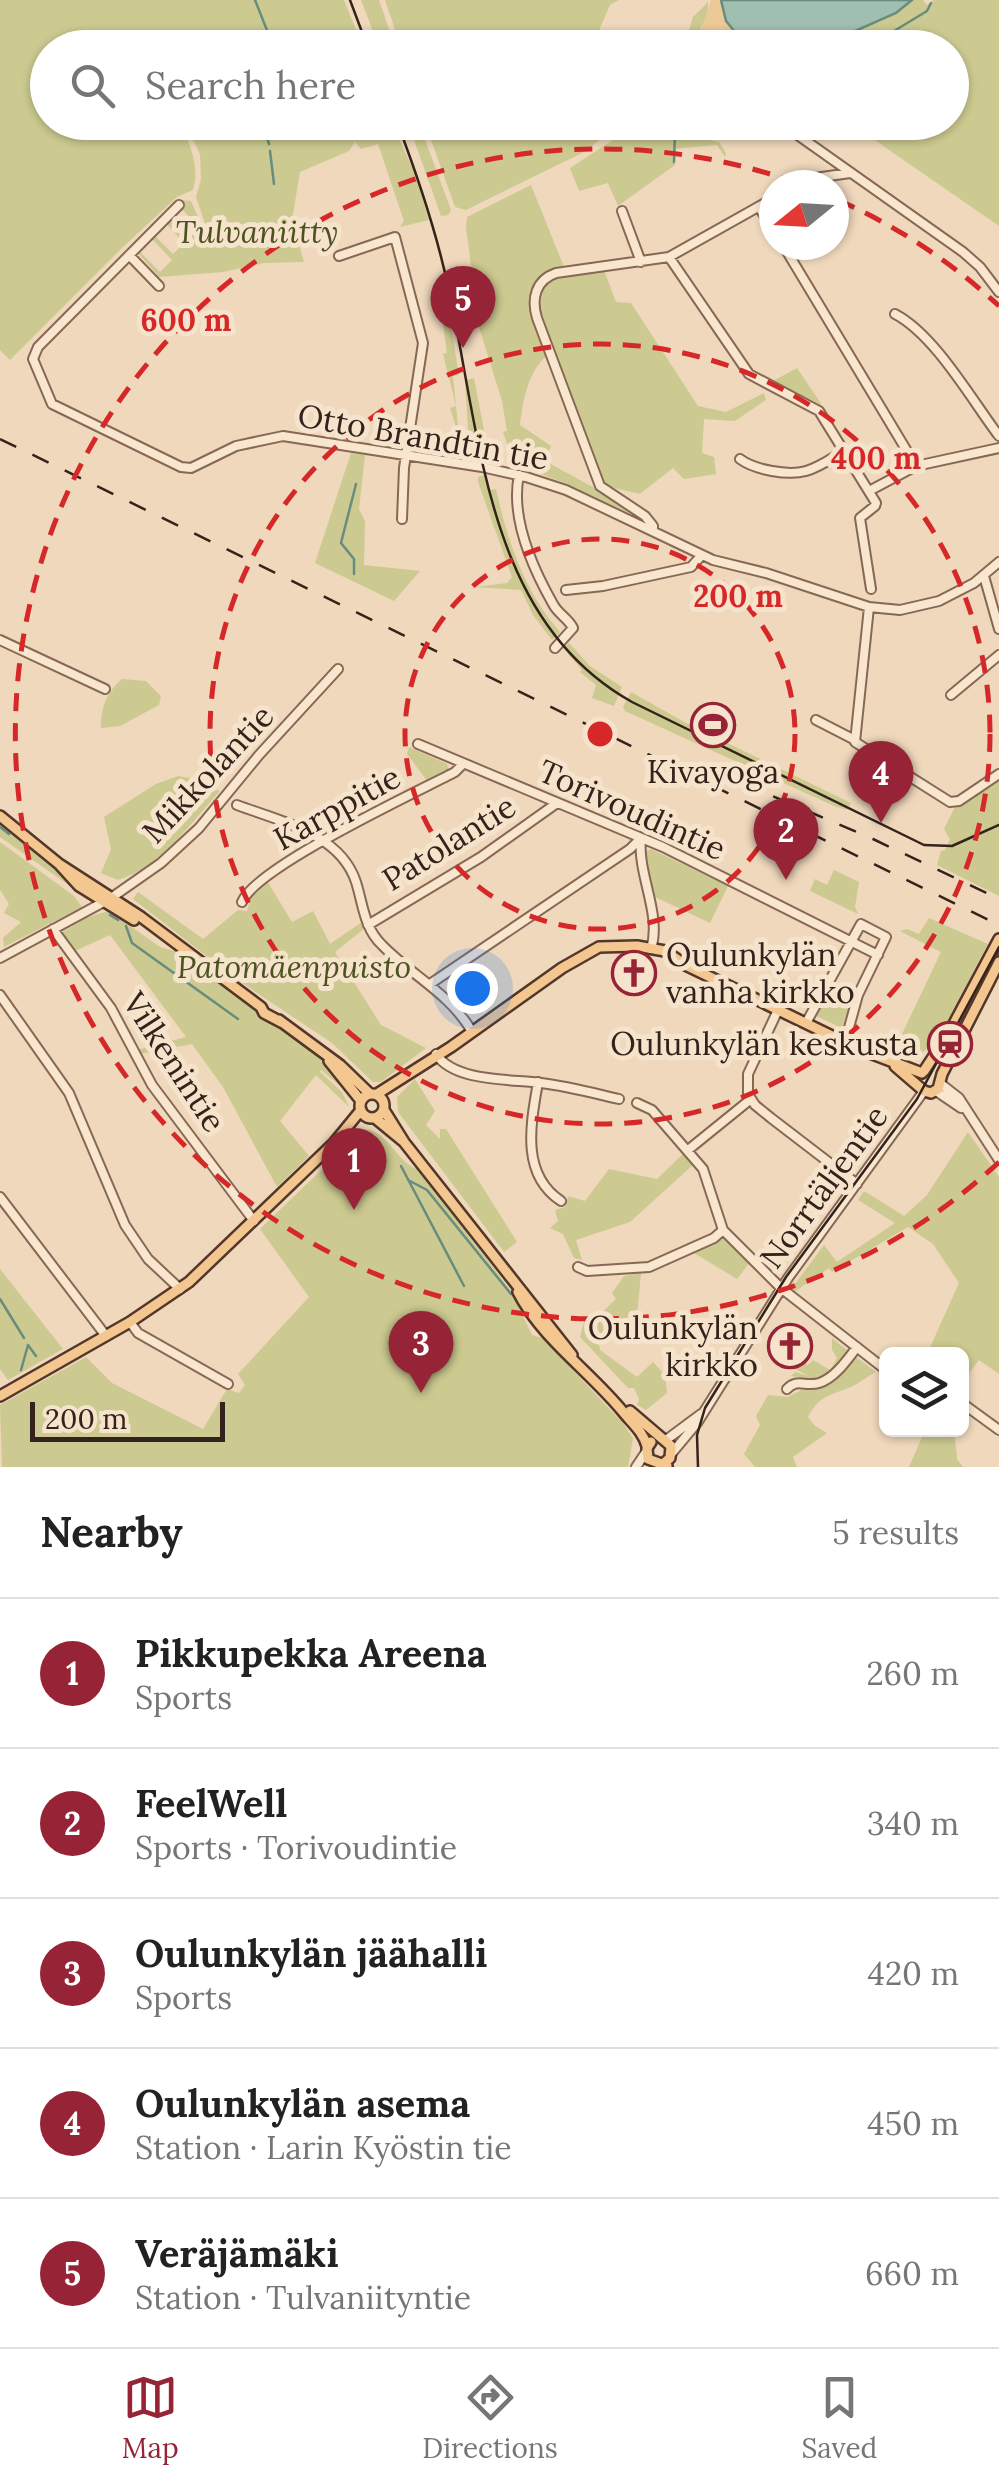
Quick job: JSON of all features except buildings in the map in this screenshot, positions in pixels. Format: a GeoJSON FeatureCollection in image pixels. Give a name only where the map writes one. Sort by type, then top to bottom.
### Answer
{"type":"FeatureCollection","features":[{"type":"Feature","properties":{"kind":"main road"},"geometry":{"type":"LineString","coordinates":[[0,816],[59,864],[67,876],[150,926],[276,1014],[281,1022],[340,1065],[572,1354],[643,1435],[647,1449],[665,1462]]}},
{"type":"Feature","properties":{"kind":"main road"},"geometry":{"type":"LineString","coordinates":[[922,1080],[999,939]]}},
{"type":"Feature","properties":{"kind":"main road"},"geometry":{"type":"LineString","coordinates":[[0,1396],[180,1289],[400,1079],[562,968],[596,950],[622,945],[654,951],[922,1080],[939,1084]]}},
{"type":"Feature","properties":{"kind":"main road"},"geometry":{"type":"LineString","coordinates":[[939,1084],[999,962]]}},
{"type":"Feature","properties":{"kind":"main road"},"geometry":{"type":"LineString","coordinates":[[922,1080],[934,1071],[939,1084]]}},
{"type":"Feature","properties":{"kind":"main road"},"geometry":{"type":"LineString","coordinates":[[614,1399],[663,1440],[665,1462]]}},
{"type":"Feature","properties":{"kind":"main road"},"geometry":{"type":"LineString","coordinates":[[647,1449],[663,1440]]}},
{"type":"Feature","properties":{"kind":"street"},"geometry":{"type":"LineString","coordinates":[[804,140],[963,252],[999,292]]}},
{"type":"Feature","properties":{"kind":"street"},"geometry":{"type":"LineString","coordinates":[[159,286],[129,256],[179,205]]}},
{"type":"Feature","properties":{"kind":"street"},"geometry":{"type":"LineString","coordinates":[[653,530],[645,516],[600,486],[536,318],[534,302],[542,280],[550,275],[669,257],[759,207]]}},
{"type":"Feature","properties":{"kind":"street"},"geometry":{"type":"LineString","coordinates":[[622,212],[642,262]]}},
{"type":"Feature","properties":{"kind":"street"},"geometry":{"type":"LineString","coordinates":[[339,256],[394,237],[424,343],[406,455],[402,519]]}},
{"type":"Feature","properties":{"kind":"street","name":"Otto Brandtin tie"},"geometry":{"type":"LineString","coordinates":[[129,256],[38,347],[33,364],[48,400],[55,406],[187,469],[236,446],[272,436],[312,438],[519,475],[566,490],[702,555],[869,607],[900,610],[927,606],[958,592],[999,562]]}},
{"type":"Feature","properties":{"kind":"street"},"geometry":{"type":"LineString","coordinates":[[669,257],[749,374],[816,408],[869,490],[875,506],[860,518],[871,589]]}},
{"type":"Feature","properties":{"kind":"street"},"geometry":{"type":"LineString","coordinates":[[792,260],[916,466]]}},
{"type":"Feature","properties":{"kind":"street"},"geometry":{"type":"LineString","coordinates":[[895,314],[931,346],[999,436]]}},
{"type":"Feature","properties":{"kind":"street"},"geometry":{"type":"LineString","coordinates":[[869,490],[916,466],[999,448]]}},
{"type":"Feature","properties":{"kind":"street"},"geometry":{"type":"LineString","coordinates":[[740,459],[752,466],[797,473],[844,450]]}},
{"type":"Feature","properties":{"kind":"street"},"geometry":{"type":"LineString","coordinates":[[519,475],[516,504],[526,542],[554,607],[573,628],[555,648]]}},
{"type":"Feature","properties":{"kind":"street"},"geometry":{"type":"LineString","coordinates":[[566,590],[690,567],[702,555]]}},
{"type":"Feature","properties":{"kind":"street"},"geometry":{"type":"LineString","coordinates":[[984,576],[999,628]]}},
{"type":"Feature","properties":{"kind":"street"},"geometry":{"type":"LineString","coordinates":[[853,739],[869,607]]}},
{"type":"Feature","properties":{"kind":"street"},"geometry":{"type":"LineString","coordinates":[[0,640],[105,689]]}},
{"type":"Feature","properties":{"kind":"street"},"geometry":{"type":"LineString","coordinates":[[951,695],[999,655]]}},
{"type":"Feature","properties":{"kind":"street","name":"Mikkolantie"},"geometry":{"type":"LineString","coordinates":[[0,958],[107,900],[161,863],[199,828],[338,670]]}},
{"type":"Feature","properties":{"kind":"street"},"geometry":{"type":"LineString","coordinates":[[816,720],[853,739],[950,802],[959,801],[999,774]]}},
{"type":"Feature","properties":{"kind":"street","name":"Torivoudintie"},"geometry":{"type":"LineString","coordinates":[[418,744],[641,838],[878,955]]}},
{"type":"Feature","properties":{"kind":"street","name":"Karppitie"},"geometry":{"type":"LineString","coordinates":[[242,902],[256,883],[325,840],[462,765]]}},
{"type":"Feature","properties":{"kind":"street","name":"Patolantie"},"geometry":{"type":"LineString","coordinates":[[368,926],[497,846],[556,803]]}},
{"type":"Feature","properties":{"kind":"street"},"geometry":{"type":"LineString","coordinates":[[237,805],[325,840],[354,876],[368,926],[380,944],[430,984],[471,1030]]}},
{"type":"Feature","properties":{"kind":"street"},"geometry":{"type":"LineString","coordinates":[[641,838],[639,854],[654,951]]}},
{"type":"Feature","properties":{"kind":"street"},"geometry":{"type":"LineString","coordinates":[[430,984],[641,838]]}},
{"type":"Feature","properties":{"kind":"street"},"geometry":{"type":"LineString","coordinates":[[806,1024],[861,924],[886,936],[858,995],[845,1042]]}},
{"type":"Feature","properties":{"kind":"street","name":"Vilkenintie"},"geometry":{"type":"LineString","coordinates":[[53,930],[111,1008],[152,1084],[254,1221]]}},
{"type":"Feature","properties":{"kind":"street"},"geometry":{"type":"LineString","coordinates":[[0,995],[69,1093],[105,1183],[133,1238],[148,1259],[180,1289]]}},
{"type":"Feature","properties":{"kind":"street"},"geometry":{"type":"LineString","coordinates":[[778,1010],[748,1074],[751,1099],[857,1184]]}},
{"type":"Feature","properties":{"kind":"street"},"geometry":{"type":"LineString","coordinates":[[436,1054],[442,1063],[461,1071],[619,1099]]}},
{"type":"Feature","properties":{"kind":"street","name":"Norrtäljentie"},"geometry":{"type":"LineString","coordinates":[[665,1462],[702,1414],[781,1288],[857,1184],[922,1080]]}},
{"type":"Feature","properties":{"kind":"street"},"geometry":{"type":"LineString","coordinates":[[538,1082],[529,1136],[540,1182],[561,1201]]}},
{"type":"Feature","properties":{"kind":"street"},"geometry":{"type":"LineString","coordinates":[[939,1084],[964,1110],[998,1157]]}},
{"type":"Feature","properties":{"kind":"street"},"geometry":{"type":"LineString","coordinates":[[688,1150],[751,1099]]}},
{"type":"Feature","properties":{"kind":"street"},"geometry":{"type":"LineString","coordinates":[[637,1103],[652,1110],[703,1169],[723,1230],[781,1288],[879,1364]]}},
{"type":"Feature","properties":{"kind":"street"},"geometry":{"type":"LineString","coordinates":[[0,1197],[106,1336]]}},
{"type":"Feature","properties":{"kind":"street"},"geometry":{"type":"LineString","coordinates":[[578,1267],[587,1272],[648,1267],[714,1238],[723,1230]]}},
{"type":"Feature","properties":{"kind":"street"},"geometry":{"type":"LineString","coordinates":[[130,1322],[138,1333],[228,1384]]}},
{"type":"Feature","properties":{"kind":"street"},"geometry":{"type":"LineString","coordinates":[[786,1389],[794,1382],[821,1382],[857,1347]]}},
{"type":"Feature","properties":{"kind":"street"},"geometry":{"type":"LineString","coordinates":[[969,1409],[999,1430]]}},
{"type":"Feature","properties":{"kind":"street","name":"Norrtäljentie"},"geometry":{"type":"LineString","coordinates":[[663,1440],[702,1414]]}},
{"type":"Feature","properties":{"kind":"street"},"geometry":{"type":"LineString","coordinates":[[636,1467],[647,1449]]}},
{"type":"Feature","properties":{"kind":"green space"},"geometry":{"type":"Polygon","coordinates":[[[0,0],[344,0],[356,30],[30,30],[30,140],[187,140],[195,181],[193,190],[177,197],[124,246],[10,360],[0,350],[0,0]]]}},
{"type":"Feature","properties":{"kind":"green space"},"geometry":{"type":"Polygon","coordinates":[[[361,0],[379,0],[389,30],[372,30],[361,0]]]}},
{"type":"Feature","properties":{"kind":"green space"},"geometry":{"type":"Polygon","coordinates":[[[385,0],[619,0],[610,5],[599,30],[395,30],[385,0]]]}},
{"type":"Feature","properties":{"kind":"green space"},"geometry":{"type":"Polygon","coordinates":[[[912,0],[923,0],[927,5],[934,0],[999,0],[999,226],[875,140],[969,140],[969,30],[857,30],[896,13],[912,0]]]}},
{"type":"Feature","properties":{"kind":"green space"},"geometry":{"type":"Polygon","coordinates":[[[708,2],[700,30],[689,30],[693,17],[708,2]]]}},
{"type":"Feature","properties":{"kind":"green space","name":"Tulvaniitty"},"geometry":{"type":"Polygon","coordinates":[[[193,140],[400,140],[429,220],[400,227],[404,221],[378,144],[361,149],[355,142],[349,151],[300,172],[292,220],[304,262],[264,263],[223,272],[159,277],[139,254],[160,272],[172,260],[151,238],[154,235],[173,254],[184,243],[166,223],[169,220],[184,235],[196,224],[183,210],[178,212],[184,206],[179,200],[191,201],[204,231],[207,229],[196,197],[201,179],[200,155],[193,140]]]}},
{"type":"Feature","properties":{"kind":"green space"},"geometry":{"type":"Polygon","coordinates":[[[414,140],[425,140],[451,210],[441,216],[414,140]]]}},
{"type":"Feature","properties":{"kind":"green space"},"geometry":{"type":"Polygon","coordinates":[[[431,140],[599,140],[586,151],[466,210],[455,207],[431,140]]]}},
{"type":"Feature","properties":{"kind":"green space"},"geometry":{"type":"Polygon","coordinates":[[[613,140],[712,140],[719,142],[726,153],[725,157],[717,145],[674,149],[675,165],[618,206],[608,183],[579,191],[570,168],[613,140]]]}},
{"type":"Feature","properties":{"kind":"green space"},"geometry":{"type":"Polygon","coordinates":[[[531,185],[564,267],[547,272],[532,289],[534,313],[549,354],[531,377],[520,425],[551,446],[545,461],[600,491],[633,515],[568,484],[515,465],[503,432],[507,431],[502,401],[479,327],[467,217],[531,185]]]}},
{"type":"Feature","properties":{"kind":"green space"},"geometry":{"type":"Polygon","coordinates":[[[604,270],[616,302],[631,303],[698,406],[726,412],[764,393],[766,400],[735,421],[704,419],[702,453],[714,457],[716,474],[684,479],[673,468],[640,494],[606,486],[538,306],[546,286],[553,281],[571,274],[604,270]]]}},
{"type":"Feature","properties":{"kind":"green space"},"geometry":{"type":"Polygon","coordinates":[[[446,297],[459,375],[453,376],[456,406],[443,354],[447,353],[439,298],[446,297]]]}},
{"type":"Feature","properties":{"kind":"green space"},"geometry":{"type":"Polygon","coordinates":[[[797,368],[822,405],[773,381],[797,368]]]}},
{"type":"Feature","properties":{"kind":"green space"},"geometry":{"type":"Polygon","coordinates":[[[474,378],[488,451],[481,452],[483,460],[470,458],[465,383],[474,378]]]}},
{"type":"Feature","properties":{"kind":"green space"},"geometry":{"type":"Polygon","coordinates":[[[456,406],[461,456],[451,454],[455,423],[450,408],[456,406]]]}},
{"type":"Feature","properties":{"kind":"green space"},"geometry":{"type":"Polygon","coordinates":[[[351,453],[365,455],[359,509],[365,521],[364,565],[420,571],[394,601],[315,563],[351,453]]]}},
{"type":"Feature","properties":{"kind":"green space"},"geometry":{"type":"Polygon","coordinates":[[[484,475],[489,490],[496,489],[527,583],[560,632],[552,640],[521,590],[475,587],[507,583],[512,577],[478,482],[478,477],[484,475]]]}},
{"type":"Feature","properties":{"kind":"green space"},"geometry":{"type":"Polygon","coordinates":[[[569,643],[590,666],[622,687],[614,706],[592,698],[596,685],[580,672],[563,648],[569,643]]]}},
{"type":"Feature","properties":{"kind":"green space"},"geometry":{"type":"Polygon","coordinates":[[[122,679],[146,681],[161,696],[159,705],[120,726],[101,728],[105,701],[122,679]]]}},
{"type":"Feature","properties":{"kind":"green space"},"geometry":{"type":"Polygon","coordinates":[[[631,692],[851,803],[847,810],[834,806],[625,711],[623,707],[631,692]]]}},
{"type":"Feature","properties":{"kind":"green space"},"geometry":{"type":"Polygon","coordinates":[[[409,747],[447,764],[449,771],[428,782],[407,754],[409,747]]]}},
{"type":"Feature","properties":{"kind":"green space"},"geometry":{"type":"Polygon","coordinates":[[[178,776],[220,791],[174,843],[147,865],[118,880],[101,873],[111,849],[104,817],[156,784],[178,776]]]}},
{"type":"Feature","properties":{"kind":"green space"},"geometry":{"type":"Polygon","coordinates":[[[999,779],[999,896],[937,865],[950,839],[944,829],[955,807],[999,779]]]}},
{"type":"Feature","properties":{"kind":"green space"},"geometry":{"type":"Polygon","coordinates":[[[0,821],[85,893],[0,837],[0,821]]]}},
{"type":"Feature","properties":{"kind":"green space"},"geometry":{"type":"Polygon","coordinates":[[[0,842],[74,896],[82,907],[4,947],[3,938],[21,922],[4,913],[9,904],[0,890],[0,842]]]}},
{"type":"Feature","properties":{"kind":"green space"},"geometry":{"type":"Polygon","coordinates":[[[651,849],[728,886],[710,923],[653,896],[645,852],[651,849]]]}},
{"type":"Feature","properties":{"kind":"green space"},"geometry":{"type":"Polygon","coordinates":[[[834,870],[859,882],[855,907],[858,914],[810,891],[815,879],[827,885],[834,870]]]}},
{"type":"Feature","properties":{"kind":"green space","name":"Patomäenpuisto"},"geometry":{"type":"Polygon","coordinates":[[[267,881],[292,922],[313,911],[330,944],[362,922],[365,928],[335,952],[381,1025],[426,1048],[381,1082],[373,1082],[332,1043],[236,979],[133,899],[138,892],[203,939],[238,910],[247,911],[253,889],[267,881]]]}},
{"type":"Feature","properties":{"kind":"green space","name":"Patomäenpuisto"},"geometry":{"type":"Polygon","coordinates":[[[109,911],[160,947],[181,953],[307,1047],[351,1090],[345,1090],[321,1070],[342,1092],[349,1107],[316,1075],[280,1121],[309,1156],[277,1187],[223,1087],[192,1044],[140,1054],[137,1050],[186,1037],[110,935],[75,951],[61,933],[88,917],[109,911]]]}},
{"type":"Feature","properties":{"kind":"green space"},"geometry":{"type":"Polygon","coordinates":[[[929,918],[988,944],[940,1032],[923,1052],[905,1056],[893,1053],[941,952],[900,931],[907,929],[919,934],[929,918]]]}},
{"type":"Feature","properties":{"kind":"green space"},"geometry":{"type":"Polygon","coordinates":[[[833,986],[853,994],[842,1028],[816,1016],[833,986]]]}},
{"type":"Feature","properties":{"kind":"green space"},"geometry":{"type":"Polygon","coordinates":[[[415,1079],[435,1111],[426,1125],[440,1139],[440,1129],[446,1129],[517,1242],[504,1252],[398,1112],[397,1097],[415,1079]]]}},
{"type":"Feature","properties":{"kind":"green space"},"geometry":{"type":"Polygon","coordinates":[[[364,1129],[381,1136],[418,1169],[511,1291],[532,1335],[542,1338],[623,1423],[633,1438],[628,1467],[2,1467],[0,1405],[86,1357],[112,1383],[203,1429],[227,1389],[239,1393],[245,1385],[238,1374],[309,1297],[260,1229],[364,1129]]]}},
{"type":"Feature","properties":{"kind":"green space"},"geometry":{"type":"Polygon","coordinates":[[[968,1132],[999,1177],[999,1374],[979,1360],[969,1374],[969,1347],[930,1347],[959,1283],[933,1244],[908,1227],[832,1272],[829,1268],[793,1293],[792,1288],[824,1245],[837,1262],[895,1223],[858,1200],[864,1191],[904,1216],[927,1195],[968,1132]]]}},
{"type":"Feature","properties":{"kind":"green space"},"geometry":{"type":"Polygon","coordinates":[[[685,1152],[695,1163],[630,1222],[576,1240],[582,1260],[574,1258],[563,1234],[550,1228],[558,1221],[555,1210],[565,1207],[568,1196],[585,1201],[609,1169],[657,1179],[685,1152]]]}},
{"type":"Feature","properties":{"kind":"green space"},"geometry":{"type":"Polygon","coordinates":[[[720,1239],[729,1241],[750,1262],[737,1279],[694,1253],[720,1239]]]}},
{"type":"Feature","properties":{"kind":"green space"},"geometry":{"type":"Polygon","coordinates":[[[0,1269],[63,1349],[8,1380],[0,1369],[0,1269]]]}},
{"type":"Feature","properties":{"kind":"green space"},"geometry":{"type":"Polygon","coordinates":[[[641,1273],[637,1317],[597,1335],[600,1350],[637,1377],[653,1362],[665,1375],[667,1393],[646,1410],[637,1405],[639,1399],[634,1388],[628,1388],[580,1337],[584,1322],[598,1316],[616,1299],[612,1293],[624,1276],[641,1273]]]}},
{"type":"Feature","properties":{"kind":"green space"},"geometry":{"type":"Polygon","coordinates":[[[832,1338],[849,1352],[836,1367],[818,1378],[791,1376],[795,1372],[809,1376],[795,1369],[801,1361],[808,1365],[813,1360],[830,1370],[837,1358],[832,1338]]]}},
{"type":"Feature","properties":{"kind":"green space"},"geometry":{"type":"Polygon","coordinates":[[[856,1357],[876,1372],[816,1405],[808,1417],[827,1433],[793,1457],[797,1467],[755,1467],[744,1454],[760,1425],[756,1416],[768,1395],[788,1397],[801,1390],[824,1388],[856,1357]]]}},
{"type":"Feature","properties":{"kind":"green space"},"geometry":{"type":"Polygon","coordinates":[[[922,1437],[956,1437],[957,1459],[963,1467],[909,1467],[922,1437]]]}},
{"type":"Feature","properties":{"kind":"sand"},"geometry":{"type":"Polygon","coordinates":[[[711,0],[721,0],[726,21],[734,30],[702,28],[711,0]]]}},
{"type":"Feature","properties":{"kind":"shaded area"},"geometry":{"type":"Polygon","coordinates":[[[721,0],[912,0],[896,13],[857,30],[733,30],[726,21],[721,0]]]}},
{"type":"Feature","properties":{"kind":"waterway"},"geometry":{"type":"LineString","coordinates":[[255,0],[267,30]]}},
{"type":"Feature","properties":{"kind":"waterway"},"geometry":{"type":"LineString","coordinates":[[896,30],[927,11],[931,3]]}},
{"type":"Feature","properties":{"kind":"waterway"},"geometry":{"type":"LineString","coordinates":[[268,140],[269,144]]}},
{"type":"Feature","properties":{"kind":"waterway"},"geometry":{"type":"LineString","coordinates":[[674,162],[675,140]]}},
{"type":"Feature","properties":{"kind":"waterway"},"geometry":{"type":"LineString","coordinates":[[270,151],[274,184]]}},
{"type":"Feature","properties":{"kind":"waterway"},"geometry":{"type":"LineString","coordinates":[[354,574],[354,559],[341,543],[356,484]]}},
{"type":"Feature","properties":{"kind":"waterway"},"geometry":{"type":"LineString","coordinates":[[0,827],[9,834]]}},
{"type":"Feature","properties":{"kind":"waterway"},"geometry":{"type":"LineString","coordinates":[[110,915],[118,920]]}},
{"type":"Feature","properties":{"kind":"waterway"},"geometry":{"type":"LineString","coordinates":[[126,926],[132,943],[238,1019]]}},
{"type":"Feature","properties":{"kind":"waterway"},"geometry":{"type":"LineString","coordinates":[[401,1166],[464,1286]]}},
{"type":"Feature","properties":{"kind":"waterway"},"geometry":{"type":"LineString","coordinates":[[408,1180],[427,1190],[511,1294]]}},
{"type":"Feature","properties":{"kind":"waterway"},"geometry":{"type":"LineString","coordinates":[[0,1299],[24,1338]]}},
{"type":"Feature","properties":{"kind":"waterway"},"geometry":{"type":"LineString","coordinates":[[28,1345],[36,1356]]}},
{"type":"Feature","properties":{"kind":"waterway"},"geometry":{"type":"LineString","coordinates":[[21,1370],[28,1345]]}},
{"type":"Feature","properties":{"kind":"tram line"},"geometry":{"type":"LineString","coordinates":[[350,0],[361,30]]}},
{"type":"Feature","properties":{"kind":"tram line"},"geometry":{"type":"LineString","coordinates":[[404,140],[439,248],[482,463],[498,520],[518,575],[546,624],[584,667],[632,702],[924,845],[952,846],[999,825]]}},
{"type":"Feature","properties":{"kind":"tram line"},"geometry":{"type":"LineString","coordinates":[[698,1467],[697,1435],[705,1408],[786,1277],[917,1099],[999,947]]}},
{"type":"Feature","properties":{"kind":"railway"},"geometry":{"type":"LineString","coordinates":[[0,439],[999,925]]}},
{"type":"Feature","properties":{"kind":"railway"},"geometry":{"type":"LineString","coordinates":[[707,768],[873,839],[999,899]]}},
{"type":"Feature","properties":{"kind":"place","name":"Veräjämäki"},"geometry":{"type":"Point","coordinates":[463,348]}},
{"type":"Feature","properties":{"kind":"place","name":"Kivayoga"},"geometry":{"type":"Point","coordinates":[713,725]}},
{"type":"Feature","properties":{"kind":"place","name":"Oulunkylän asema"},"geometry":{"type":"Point","coordinates":[881,823]}},
{"type":"Feature","properties":{"kind":"place","name":"FeelWell"},"geometry":{"type":"Point","coordinates":[786,880]}},
{"type":"Feature","properties":{"kind":"place","name":"Oulunkylän vanha kirkko"},"geometry":{"type":"Point","coordinates":[634,973]}},
{"type":"Feature","properties":{"kind":"place","name":"Oulunkylän keskusta"},"geometry":{"type":"Point","coordinates":[950,1044]}},
{"type":"Feature","properties":{"kind":"place","name":"Pikkupekka Areena"},"geometry":{"type":"Point","coordinates":[354,1210]}},
{"type":"Feature","properties":{"kind":"place","name":"Oulunkylän kirkko"},"geometry":{"type":"Point","coordinates":[790,1346]}},
{"type":"Feature","properties":{"kind":"place","name":"Oulunkylän jäähalli"},"geometry":{"type":"Point","coordinates":[421,1393]}}]}
